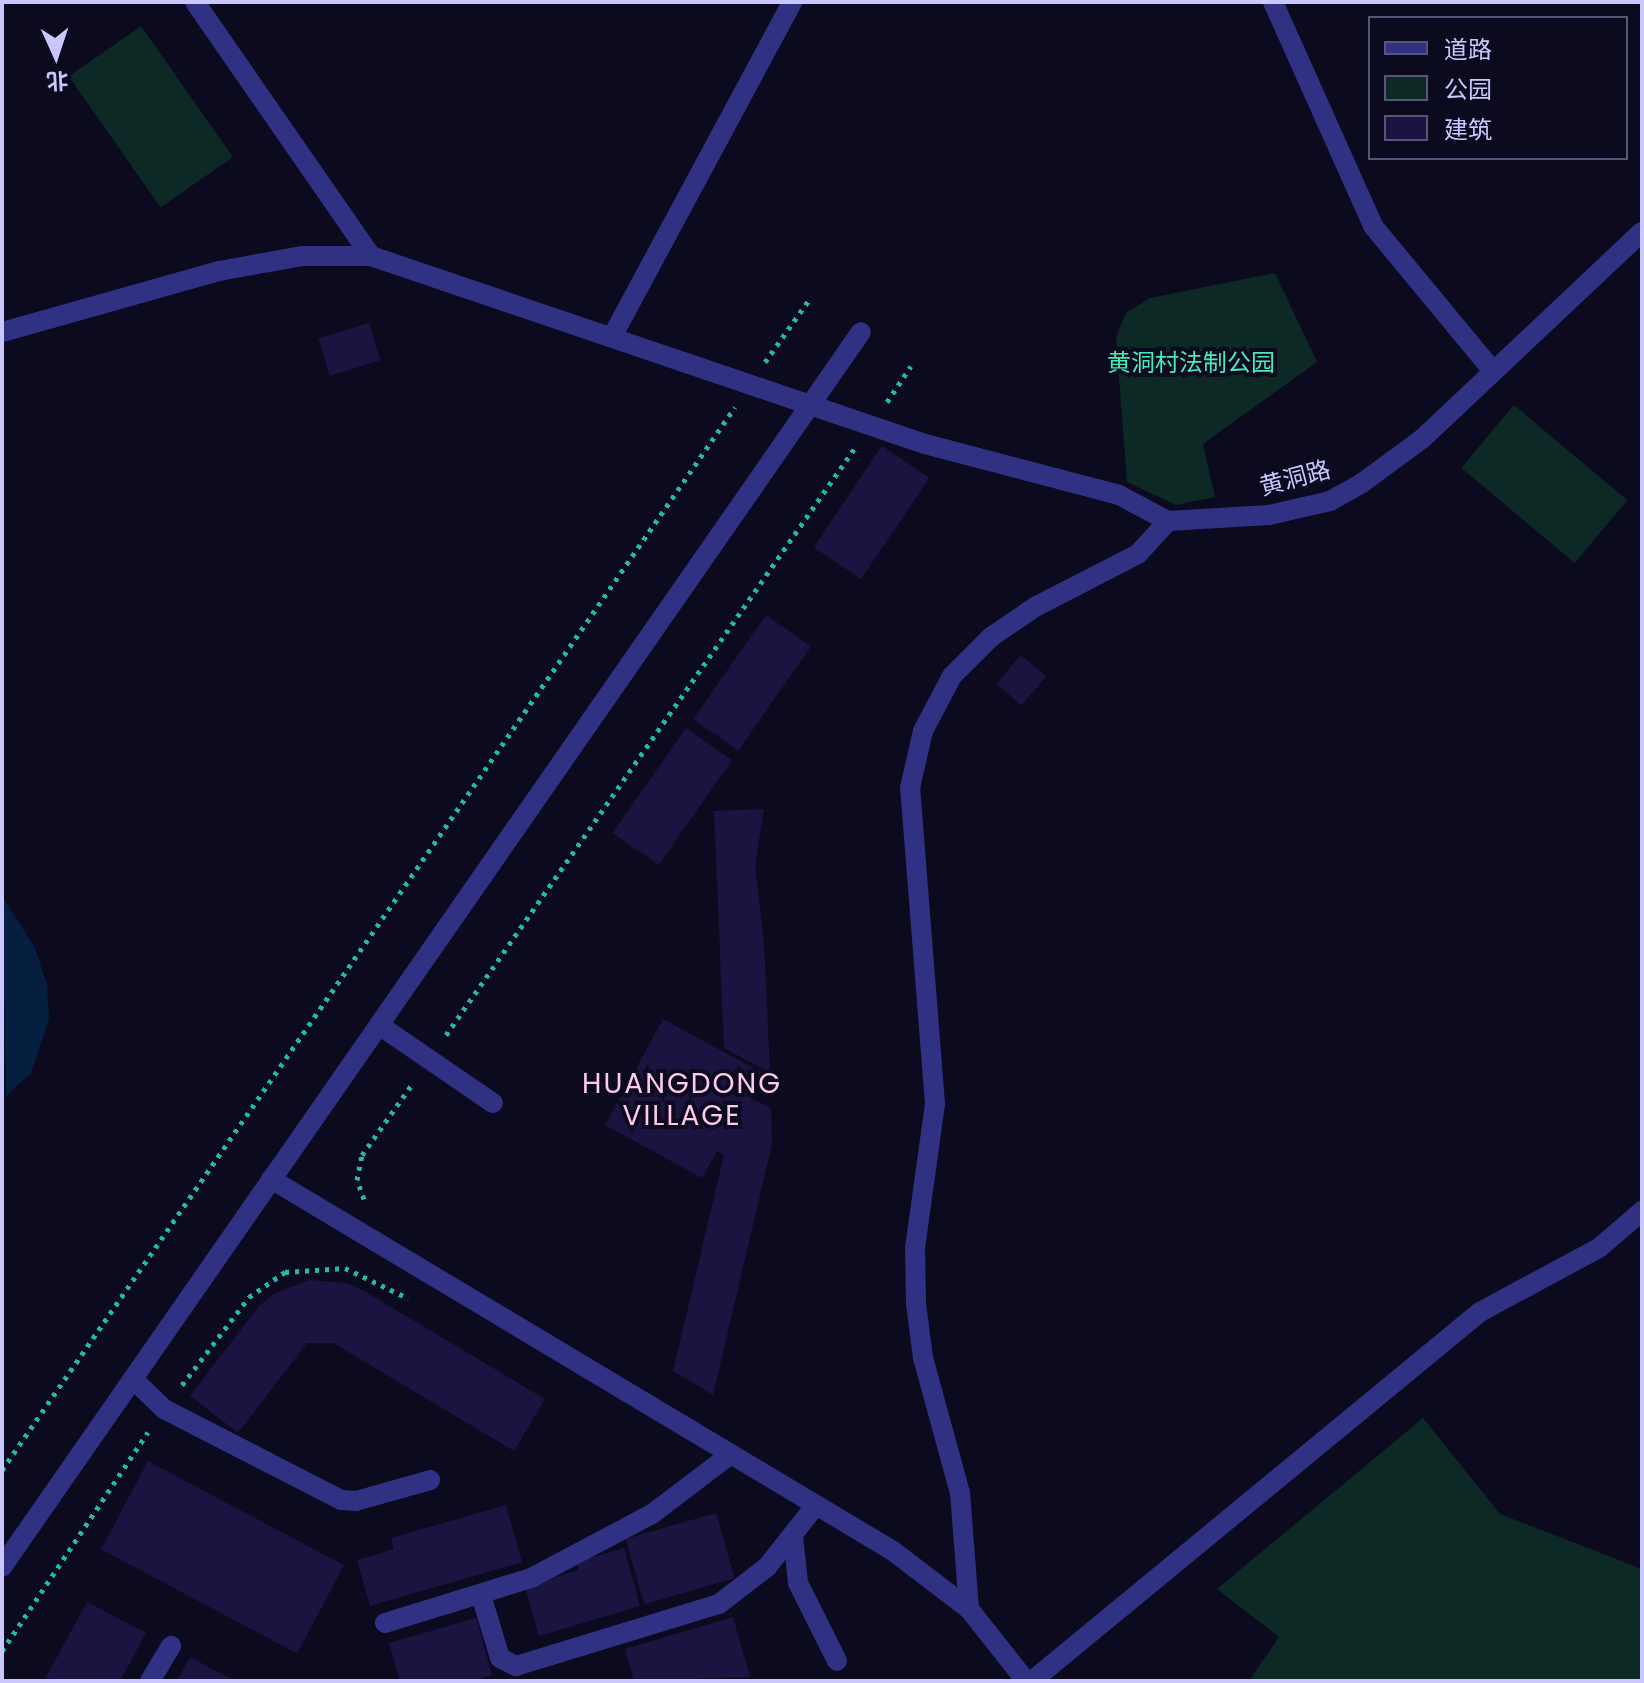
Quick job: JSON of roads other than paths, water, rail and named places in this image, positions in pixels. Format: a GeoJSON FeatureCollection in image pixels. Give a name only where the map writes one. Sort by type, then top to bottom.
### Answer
{"type":"FeatureCollection","features":[{"type":"Feature","properties":{"kind":"street"},"geometry":{"type":"LineString","coordinates":[[195,2],[371,256]]}},
{"type":"Feature","properties":{"kind":"street"},"geometry":{"type":"LineString","coordinates":[[613,335],[792,2]]}},
{"type":"Feature","properties":{"kind":"street"},"geometry":{"type":"LineString","coordinates":[[1273,2],[1373,226],[1492,370]]}},
{"type":"Feature","properties":{"kind":"street","name":"黄洞路"},"geometry":{"type":"LineString","coordinates":[[1168,521],[1269,515],[1330,501],[1422,439],[1642,232]]}},
{"type":"Feature","properties":{"kind":"street"},"geometry":{"type":"LineString","coordinates":[[2,332],[219,271],[302,256],[371,256],[613,335],[925,444],[1119,495],[1168,521],[1138,554],[991,637],[952,676],[923,731],[910,788],[935,1104],[915,1248],[916,1303],[923,1358],[960,1493],[969,1609]]}},
{"type":"Feature","properties":{"kind":"street"},"geometry":{"type":"LineString","coordinates":[[2,1567],[861,332]]}},
{"type":"Feature","properties":{"kind":"street"},"geometry":{"type":"LineString","coordinates":[[379,1025],[493,1103]]}},
{"type":"Feature","properties":{"kind":"street"},"geometry":{"type":"LineString","coordinates":[[271,1179],[907,1560],[969,1609],[1026,1681]]}},
{"type":"Feature","properties":{"kind":"street"},"geometry":{"type":"LineString","coordinates":[[1032,1681],[1480,1312],[1599,1248],[1642,1211]]}},
{"type":"Feature","properties":{"kind":"street"},"geometry":{"type":"LineString","coordinates":[[133,1379],[164,1409],[341,1500],[356,1501],[430,1480]]}},
{"type":"Feature","properties":{"kind":"street"},"geometry":{"type":"LineString","coordinates":[[385,1623],[531,1578],[652,1514],[731,1454]]}},
{"type":"Feature","properties":{"kind":"street"},"geometry":{"type":"LineString","coordinates":[[481,1595],[500,1658],[516,1666],[719,1604],[753,1581],[816,1505]]}},
{"type":"Feature","properties":{"kind":"street"},"geometry":{"type":"LineString","coordinates":[[793,1536],[798,1583],[837,1661]]}},
{"type":"Feature","properties":{"kind":"street"},"geometry":{"type":"LineString","coordinates":[[150,1681],[171,1646]]}},
{"type":"Feature","properties":{"kind":"water"},"geometry":{"type":"Polygon","coordinates":[[[2,896],[35,948],[47,985],[49,1019],[31,1073],[6,1096],[2,896]]]}},
{"type":"Feature","properties":{"kind":"district","name":"HUANGDONG VILLAGE"},"geometry":{"type":"Point","coordinates":[682,1100]}},
{"type":"Feature","properties":{"kind":"park label","name":"黄洞村法制公园"},"geometry":{"type":"Point","coordinates":[1191,363]}}]}
